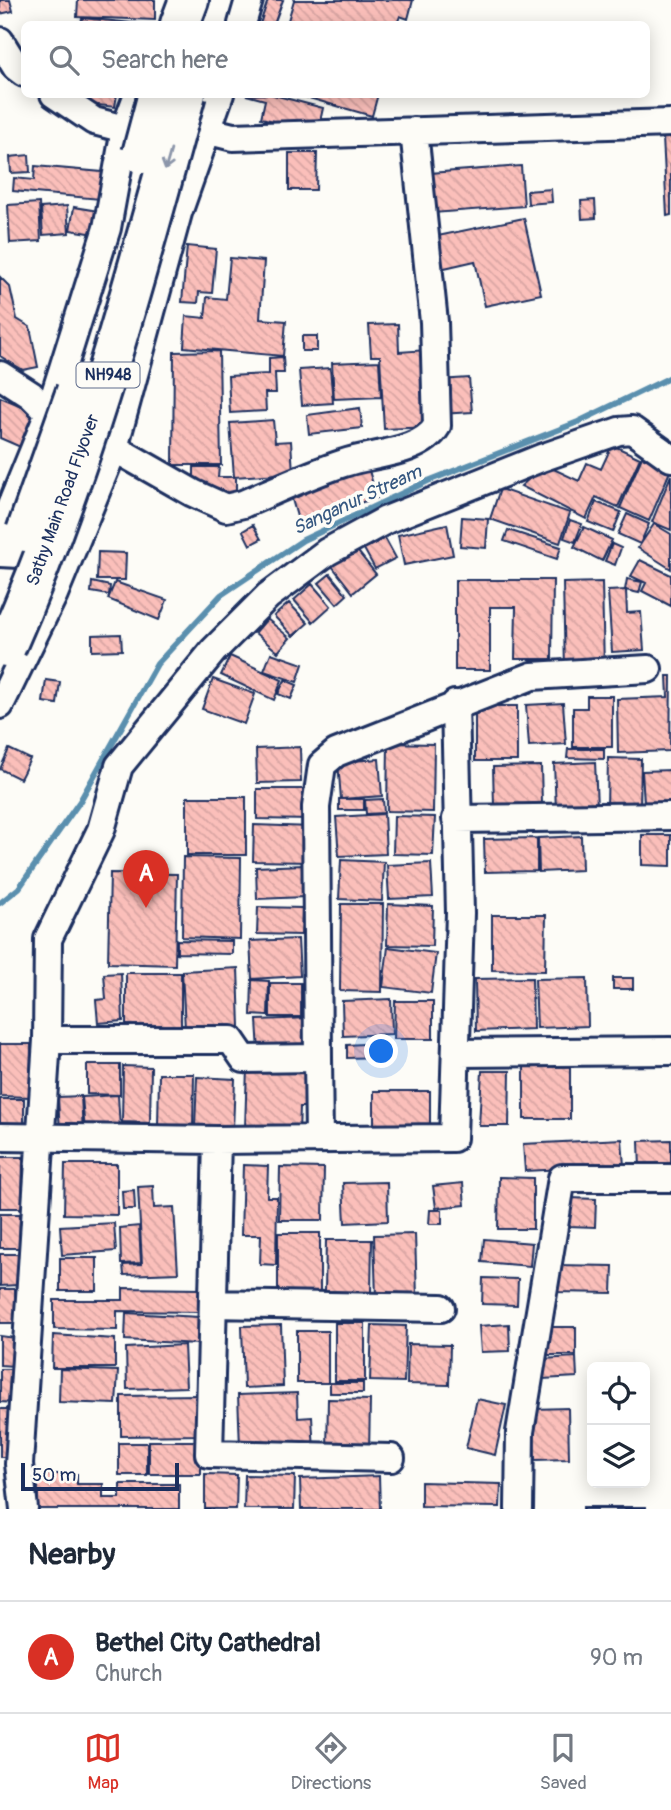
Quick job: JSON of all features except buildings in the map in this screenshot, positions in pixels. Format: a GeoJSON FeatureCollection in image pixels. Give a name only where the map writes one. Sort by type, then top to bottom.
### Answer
{"type":"FeatureCollection","features":[{"type":"Feature","properties":{"kind":"highway"},"geometry":{"type":"LineString","coordinates":[[181,21],[189,0]]}},
{"type":"Feature","properties":{"kind":"highway"},"geometry":{"type":"LineString","coordinates":[[209,21],[216,0]]}},
{"type":"Feature","properties":{"kind":"highway","name":"Sathy Main Road Flyover"},"geometry":{"type":"LineString","coordinates":[[0,599],[74,398],[157,98]]}},
{"type":"Feature","properties":{"kind":"highway","name":"Sathy Main Road Flyover"},"geometry":{"type":"LineString","coordinates":[[3,654],[69,491],[107,377],[185,98]]}},
{"type":"Feature","properties":{"kind":"street"},"geometry":{"type":"LineString","coordinates":[[165,21],[173,0]]}},
{"type":"Feature","properties":{"kind":"street"},"geometry":{"type":"LineString","coordinates":[[243,21],[249,0]]}},
{"type":"Feature","properties":{"kind":"street"},"geometry":{"type":"LineString","coordinates":[[0,41],[21,71]]}},
{"type":"Feature","properties":{"kind":"street"},"geometry":{"type":"LineString","coordinates":[[60,98],[94,121],[125,129]]}},
{"type":"Feature","properties":{"kind":"street"},"geometry":{"type":"LineString","coordinates":[[0,533],[50,413],[107,228],[125,129],[137,98]]}},
{"type":"Feature","properties":{"kind":"street"},"geometry":{"type":"LineString","coordinates":[[0,705],[54,594],[114,448],[182,200],[219,98]]}},
{"type":"Feature","properties":{"kind":"street"},"geometry":{"type":"LineString","coordinates":[[209,131],[233,137],[671,123]]}},
{"type":"Feature","properties":{"kind":"street"},"geometry":{"type":"LineString","coordinates":[[114,448],[183,488],[226,508],[243,504],[345,462],[407,447],[431,436],[437,426],[434,322],[414,131]]}},
{"type":"Feature","properties":{"kind":"street"},"geometry":{"type":"LineString","coordinates":[[0,375],[31,395],[50,413]]}},
{"type":"Feature","properties":{"kind":"street"},"geometry":{"type":"LineString","coordinates":[[24,1509],[10,1465],[47,1040],[48,939],[101,830],[119,766],[214,650],[268,596],[327,552],[386,520],[541,458],[619,431],[632,430],[671,458]]}},
{"type":"Feature","properties":{"kind":"street"},"geometry":{"type":"LineString","coordinates":[[0,553],[69,556]]}},
{"type":"Feature","properties":{"kind":"street"},"geometry":{"type":"LineString","coordinates":[[319,1139],[316,807],[322,765],[336,753],[532,676],[648,669]]}},
{"type":"Feature","properties":{"kind":"street"},"geometry":{"type":"LineString","coordinates":[[0,1138],[453,1138],[458,1053],[460,913],[455,704]]}},
{"type":"Feature","properties":{"kind":"street"},"geometry":{"type":"LineString","coordinates":[[456,818],[671,816]]}},
{"type":"Feature","properties":{"kind":"street"},"geometry":{"type":"LineString","coordinates":[[47,1040],[231,1040],[244,1059],[318,1058]]}},
{"type":"Feature","properties":{"kind":"street"},"geometry":{"type":"LineString","coordinates":[[458,1053],[671,1051]]}},
{"type":"Feature","properties":{"kind":"street"},"geometry":{"type":"LineString","coordinates":[[217,1140],[209,1454],[391,1458]]}},
{"type":"Feature","properties":{"kind":"street"},"geometry":{"type":"LineString","coordinates":[[519,1509],[520,1432],[562,1178],[671,1178]]}},
{"type":"Feature","properties":{"kind":"street"},"geometry":{"type":"LineString","coordinates":[[213,1304],[441,1308]]}},
{"type":"Feature","properties":{"kind":"waterway","name":"Sanganur Stream"},"geometry":{"type":"LineString","coordinates":[[0,903],[19,888],[80,801],[157,664],[221,595],[303,540],[428,481],[578,422],[671,377]]}},
{"type":"Feature","properties":{"kind":"place","name":"Bethel City Cathedral"},"geometry":{"type":"Point","coordinates":[146,908]}}]}
